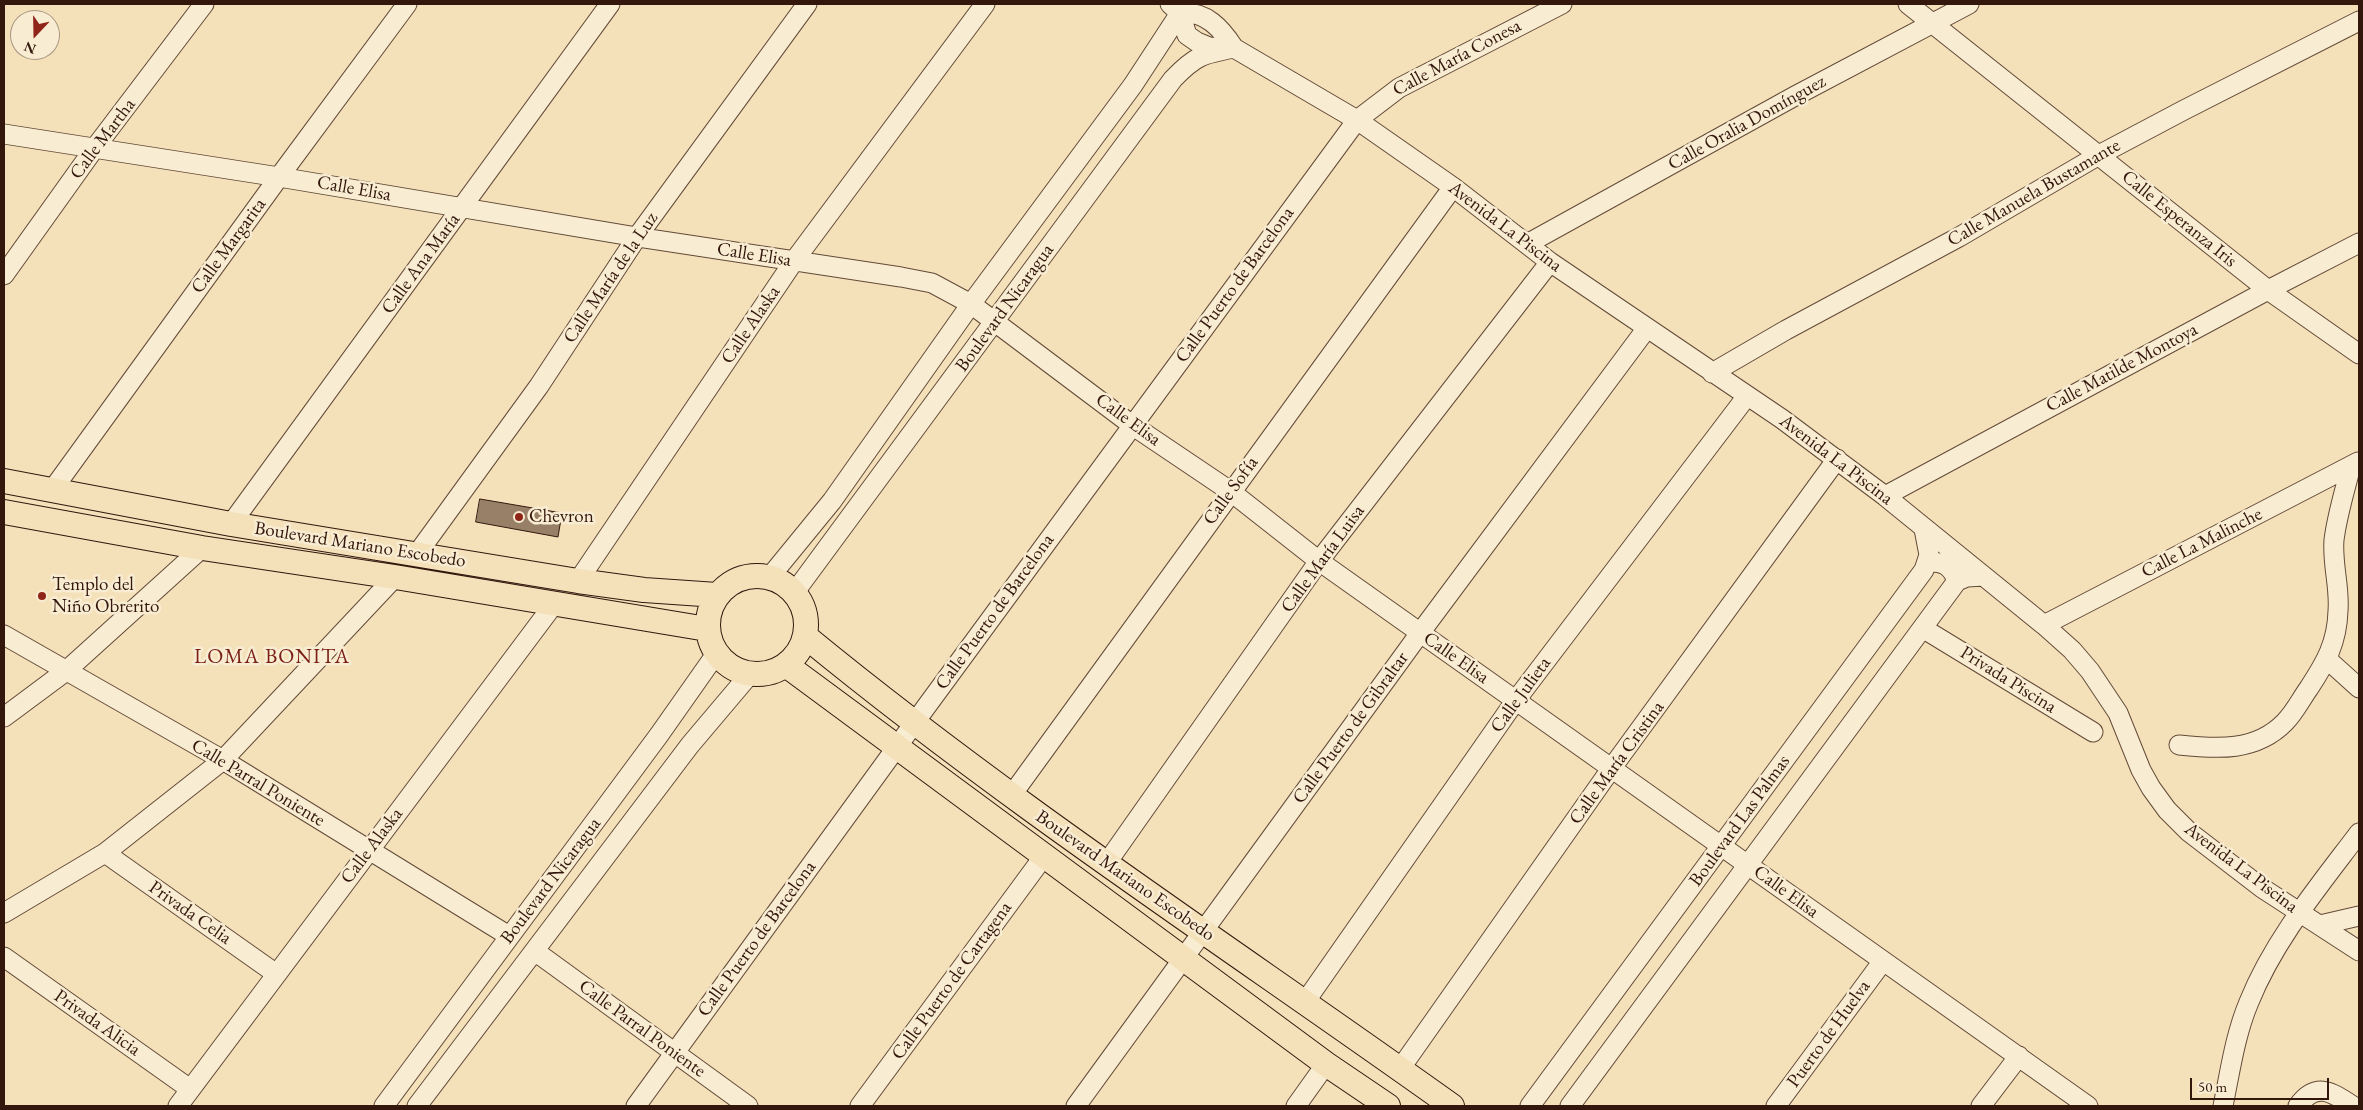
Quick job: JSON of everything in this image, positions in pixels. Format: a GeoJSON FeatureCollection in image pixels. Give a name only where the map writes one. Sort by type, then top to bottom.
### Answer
{"type":"FeatureCollection","features":[{"type":"Feature","properties":{"kind":"main road","name":"Boulevard Mariano Escobedo"},"geometry":{"type":"LineString","coordinates":[[4,481],[231,524],[578,581],[644,590],[717,595]]}},
{"type":"Feature","properties":{"kind":"main road","name":"Boulevard Mariano Escobedo"},"geometry":{"type":"LineString","coordinates":[[4,512],[202,548],[394,577],[707,629]]}},
{"type":"Feature","properties":{"kind":"main road"},"geometry":{"type":"LineString","coordinates":[[755,576],[769,578],[783,584],[794,593],[805,614],[805,636],[798,652],[786,665],[763,674],[750,674],[726,664],[716,654],[710,642],[707,629],[711,606],[717,595],[728,585],[741,579],[755,576]]}},
{"type":"Feature","properties":{"kind":"main road","name":"Boulevard Mariano Escobedo"},"geometry":{"type":"LineString","coordinates":[[805,636],[1011,796],[1452,1106]]}},
{"type":"Feature","properties":{"kind":"main road","name":"Boulevard Mariano Escobedo"},"geometry":{"type":"LineString","coordinates":[[786,665],[1326,1064],[1388,1106]]}},
{"type":"Feature","properties":{"kind":"street","name":"Calle Martha"},"geometry":{"type":"LineString","coordinates":[[4,275],[94,149],[204,4]]}},
{"type":"Feature","properties":{"kind":"street","name":"Calle Margarita"},"geometry":{"type":"LineString","coordinates":[[53,489],[407,4]]}},
{"type":"Feature","properties":{"kind":"street","name":"Calle Ana María"},"geometry":{"type":"LineString","coordinates":[[231,524],[610,4]]}},
{"type":"Feature","properties":{"kind":"street","name":"Calle María de la Luz"},"geometry":{"type":"LineString","coordinates":[[418,554],[539,386],[637,237],[807,4]]}},
{"type":"Feature","properties":{"kind":"street","name":"Calle Alaska"},"geometry":{"type":"LineString","coordinates":[[578,581],[794,261],[985,4]]}},
{"type":"Feature","properties":{"kind":"street","name":"Calle María Conesa"},"geometry":{"type":"LineString","coordinates":[[1357,120],[1399,88],[1562,4]]}},
{"type":"Feature","properties":{"kind":"street","name":"Calle Esperanza Iris"},"geometry":{"type":"LineString","coordinates":[[1908,4],[2268,290],[2359,354]]}},
{"type":"Feature","properties":{"kind":"street","name":"Calle Oralia Domínguez"},"geometry":{"type":"LineString","coordinates":[[1527,244],[1969,4]]}},
{"type":"Feature","properties":{"kind":"street","name":"Avenida La Piscina"},"geometry":{"type":"LineString","coordinates":[[1179,7],[1213,23],[1224,32],[1234,48]]}},
{"type":"Feature","properties":{"kind":"street","name":"Avenida La Piscina"},"geometry":{"type":"LineString","coordinates":[[1179,7],[1187,35],[1197,42],[1209,46],[1234,48],[1357,120],[1453,187],[1550,262],[1747,396],[1837,459],[1885,496],[2044,625],[2090,670],[2118,713],[2141,770],[2167,810],[2215,854],[2359,951]]}},
{"type":"Feature","properties":{"kind":"street","name":"Boulevard Nicaragua"},"geometry":{"type":"LineString","coordinates":[[769,578],[832,501],[971,304],[1134,85],[1179,7]]}},
{"type":"Feature","properties":{"kind":"street","name":"Calle Manuela Bustamante"},"geometry":{"type":"LineString","coordinates":[[1712,373],[1794,325],[1959,237],[2099,155],[2359,21]]}},
{"type":"Feature","properties":{"kind":"street","name":"Boulevard Nicaragua"},"geometry":{"type":"LineString","coordinates":[[794,593],[1174,79],[1194,58],[1234,48]]}},
{"type":"Feature","properties":{"kind":"street","name":"Calle Puerto de Barcelona"},"geometry":{"type":"LineString","coordinates":[[636,1106],[1132,425],[1357,120]]}},
{"type":"Feature","properties":{"kind":"street","name":"Calle Elisa"},"geometry":{"type":"LineString","coordinates":[[4,134],[932,283],[971,304],[1132,425],[1230,491],[1319,561],[2088,1106]]}},
{"type":"Feature","properties":{"kind":"street","name":"Calle Sofía"},"geometry":{"type":"LineString","coordinates":[[1011,796],[1230,491],[1453,187]]}},
{"type":"Feature","properties":{"kind":"street","name":"Calle Matilde Montoya"},"geometry":{"type":"LineString","coordinates":[[1885,496],[2359,243]]}},
{"type":"Feature","properties":{"kind":"street","name":"Calle María Luisa"},"geometry":{"type":"LineString","coordinates":[[1106,864],[1319,561],[1550,262]]}},
{"type":"Feature","properties":{"kind":"street","name":"Calle Puerto de Gibraltar"},"geometry":{"type":"LineString","coordinates":[[1076,1106],[1420,633],[1647,328]]}},
{"type":"Feature","properties":{"kind":"street","name":"Calle Julieta"},"geometry":{"type":"LineString","coordinates":[[1305,1002],[1516,700],[1747,396]]}},
{"type":"Feature","properties":{"kind":"street","name":"Calle María Cristina"},"geometry":{"type":"LineString","coordinates":[[1400,1069],[1611,769],[1837,459]]}},
{"type":"Feature","properties":{"kind":"street","name":"Calle La Malinche"},"geometry":{"type":"LineString","coordinates":[[2044,625],[2355,463]]}},
{"type":"Feature","properties":{"kind":"street"},"geometry":{"type":"LineString","coordinates":[[2179,744],[2227,749],[2259,741],[2276,731],[2287,720],[2328,660],[2336,635],[2339,611],[2333,561],[2334,538],[2355,463]]}},
{"type":"Feature","properties":{"kind":"street"},"geometry":{"type":"LineString","coordinates":[[1924,529],[1928,548],[1928,562],[1939,562],[1951,568],[1957,581],[1968,577],[1984,576]]}},
{"type":"Feature","properties":{"kind":"street"},"geometry":{"type":"LineString","coordinates":[[4,717],[66,671],[202,548]]}},
{"type":"Feature","properties":{"kind":"street","name":"Boulevard Las Palmas"},"geometry":{"type":"LineString","coordinates":[[1530,1106],[1848,675],[1928,562]]}},
{"type":"Feature","properties":{"kind":"street"},"geometry":{"type":"LineString","coordinates":[[4,913],[105,853],[223,760],[394,577]]}},
{"type":"Feature","properties":{"kind":"street","name":"Boulevard Las Palmas"},"geometry":{"type":"LineString","coordinates":[[1570,1106],[1957,581]]}},
{"type":"Feature","properties":{"kind":"street","name":"Calle Alaska"},"geometry":{"type":"LineString","coordinates":[[178,1106],[554,604]]}},
{"type":"Feature","properties":{"kind":"street","name":"Privada Piscina"},"geometry":{"type":"LineString","coordinates":[[1924,628],[2093,732]]}},
{"type":"Feature","properties":{"kind":"street","name":"Calle Parral Poniente"},"geometry":{"type":"LineString","coordinates":[[4,635],[223,760],[509,936]]}},
{"type":"Feature","properties":{"kind":"street","name":"Boulevard Nicaragua"},"geometry":{"type":"LineString","coordinates":[[384,1106],[659,735],[716,654]]}},
{"type":"Feature","properties":{"kind":"street"},"geometry":{"type":"LineString","coordinates":[[2328,660],[2359,688]]}},
{"type":"Feature","properties":{"kind":"street","name":"Boulevard Nicaragua"},"geometry":{"type":"LineString","coordinates":[[417,1106],[536,952],[690,745],[750,674]]}},
{"type":"Feature","properties":{"kind":"street"},"geometry":{"type":"LineString","coordinates":[[2223,1106],[2241,1024],[2248,1003],[2272,956],[2300,913],[2359,833]]}},
{"type":"Feature","properties":{"kind":"street","name":"Privada Celia"},"geometry":{"type":"LineString","coordinates":[[105,853],[276,973]]}},
{"type":"Feature","properties":{"kind":"street","name":"Calle Puerto de Cartagena"},"geometry":{"type":"LineString","coordinates":[[860,1106],[1044,856]]}},
{"type":"Feature","properties":{"kind":"street"},"geometry":{"type":"LineString","coordinates":[[2320,926],[2359,916]]}},
{"type":"Feature","properties":{"kind":"street","name":"Calle Parral Poniente"},"geometry":{"type":"LineString","coordinates":[[536,952],[748,1106]]}},
{"type":"Feature","properties":{"kind":"street","name":"Privada Alicia"},"geometry":{"type":"LineString","coordinates":[[4,957],[190,1089]]}},
{"type":"Feature","properties":{"kind":"street","name":"Puerto de Huelva"},"geometry":{"type":"LineString","coordinates":[[1776,1106],[1882,961]]}},
{"type":"Feature","properties":{"kind":"street"},"geometry":{"type":"LineString","coordinates":[[1981,1106],[2019,1056]]}},
{"type":"Feature","properties":{"kind":"street"},"geometry":{"type":"LineString","coordinates":[[1296,1106],[1326,1064]]}},
{"type":"Feature","properties":{"kind":"street"},"geometry":{"type":"LineString","coordinates":[[2298,1106],[2305,1096],[2321,1091],[2336,1094],[2353,1106]]}},
{"type":"Feature","properties":{"kind":"building","name":"Chevron"},"geometry":{"type":"Polygon","coordinates":[[[480,499],[562,513],[558,537],[476,522],[480,499]]]}},
{"type":"Feature","properties":{"kind":"place","name":"Chevron"},"geometry":{"type":"Point","coordinates":[519,517]}},
{"type":"Feature","properties":{"kind":"place","name":"Templo del Niño Obrerito"},"geometry":{"type":"Point","coordinates":[42,596]}},
{"type":"Feature","properties":{"kind":"district","name":"LOMA BONITA"},"geometry":{"type":"Point","coordinates":[272,657]}}]}
